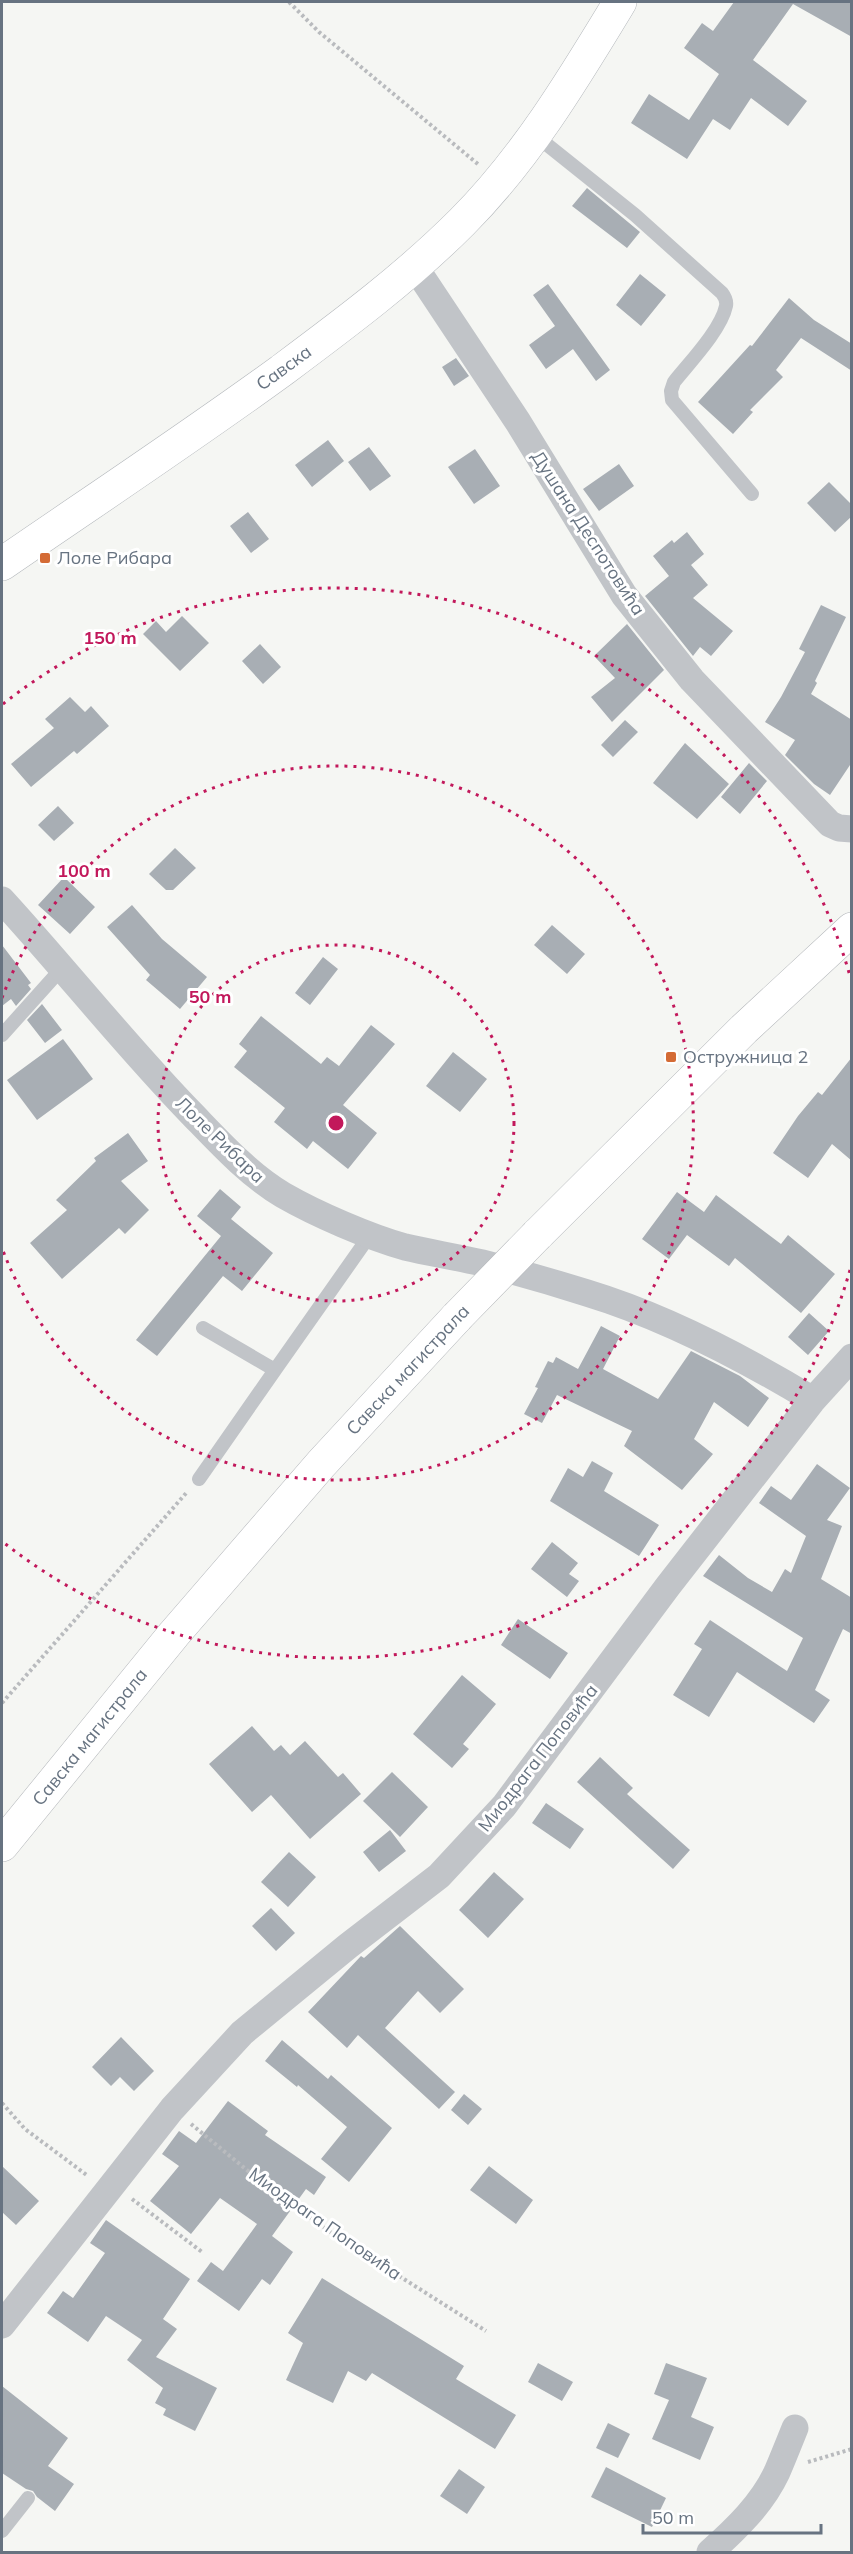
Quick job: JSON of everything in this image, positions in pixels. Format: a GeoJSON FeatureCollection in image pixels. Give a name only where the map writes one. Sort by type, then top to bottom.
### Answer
{"type":"FeatureCollection","features":[{"type":"Feature","properties":{"kind":"main road","name":"Савска"},"geometry":{"type":"LineString","coordinates":[[2,564],[244,398],[371,305],[415,267],[464,220],[535,135],[586,59],[620,2]]}},
{"type":"Feature","properties":{"kind":"main road","name":"Савска магистрала"},"geometry":{"type":"LineString","coordinates":[[2,1845],[174,1634],[321,1464],[457,1317],[744,1029],[852,929]]}},
{"type":"Feature","properties":{"kind":"street","name":"Душана Деспотовића"},"geometry":{"type":"LineString","coordinates":[[415,267],[518,422],[624,595],[692,680],[830,824],[845,829]]}},
{"type":"Feature","properties":{"kind":"street","name":"Лоле Рибара"},"geometry":{"type":"LineString","coordinates":[[2,900],[63,967],[156,1077],[217,1140],[260,1180],[285,1196],[404,1247],[510,1271],[589,1293],[663,1323],[767,1372],[813,1400]]}},
{"type":"Feature","properties":{"kind":"street","name":"Миодрага Поповића"},"geometry":{"type":"LineString","coordinates":[[2,2325],[172,2109],[242,2033],[439,1876],[461,1855],[504,1806],[668,1586],[813,1400],[850,1361]]}},
{"type":"Feature","properties":{"kind":"street"},"geometry":{"type":"LineString","coordinates":[[710,2553],[737,2528],[760,2500],[776,2474],[795,2428]]}},
{"type":"Feature","properties":{"kind":"lane"},"geometry":{"type":"LineString","coordinates":[[535,135],[635,215],[722,293],[726,300],[726,307],[714,329],[674,382],[671,391],[672,400],[752,494]]}},
{"type":"Feature","properties":{"kind":"lane"},"geometry":{"type":"LineString","coordinates":[[2,1035],[63,967]]}},
{"type":"Feature","properties":{"kind":"lane"},"geometry":{"type":"LineString","coordinates":[[199,1479],[370,1234]]}},
{"type":"Feature","properties":{"kind":"lane"},"geometry":{"type":"LineString","coordinates":[[203,1328],[275,1370]]}},
{"type":"Feature","properties":{"kind":"lane"},"geometry":{"type":"LineString","coordinates":[[2,2531],[28,2498]]}},
{"type":"Feature","properties":{"kind":"path"},"geometry":{"type":"LineString","coordinates":[[288,2],[319,32],[499,180]]}},
{"type":"Feature","properties":{"kind":"path"},"geometry":{"type":"LineString","coordinates":[[2,1703],[199,1479]]}},
{"type":"Feature","properties":{"kind":"path"},"geometry":{"type":"LineString","coordinates":[[2,2103],[25,2129],[202,2252]]}},
{"type":"Feature","properties":{"kind":"path","name":"Миодрага Поповића"},"geometry":{"type":"LineString","coordinates":[[172,2109],[276,2194],[339,2238],[486,2331]]}},
{"type":"Feature","properties":{"kind":"path"},"geometry":{"type":"LineString","coordinates":[[776,2474],[819,2457],[852,2449]]}},
{"type":"Feature","properties":{"kind":"building"},"geometry":{"type":"Polygon","coordinates":[[[734,2],[852,2],[852,37],[793,4],[753,60],[807,101],[788,126],[751,98],[730,130],[713,119],[687,159],[631,123],[649,94],[689,120],[719,74],[684,48],[702,23],[713,31],[734,2]]]}},
{"type":"Feature","properties":{"kind":"building"},"geometry":{"type":"Polygon","coordinates":[[[587,188],[640,232],[627,248],[572,206],[587,188]]]}},
{"type":"Feature","properties":{"kind":"building"},"geometry":{"type":"Polygon","coordinates":[[[640,274],[666,295],[641,326],[616,305],[640,274]]]}},
{"type":"Feature","properties":{"kind":"building"},"geometry":{"type":"Polygon","coordinates":[[[548,284],[610,370],[596,381],[573,349],[546,369],[529,345],[555,326],[533,295],[548,284]]]}},
{"type":"Feature","properties":{"kind":"building"},"geometry":{"type":"Polygon","coordinates":[[[789,298],[814,320],[852,344],[852,371],[801,338],[776,370],[783,377],[750,410],[753,412],[733,434],[698,402],[750,345],[752,346],[789,298]]]}},
{"type":"Feature","properties":{"kind":"building"},"geometry":{"type":"Polygon","coordinates":[[[456,358],[469,376],[454,386],[442,367],[456,358]]]}},
{"type":"Feature","properties":{"kind":"building"},"geometry":{"type":"Polygon","coordinates":[[[328,440],[344,461],[312,487],[295,465],[328,440]]]}},
{"type":"Feature","properties":{"kind":"building"},"geometry":{"type":"Polygon","coordinates":[[[369,447],[391,476],[370,491],[348,462],[369,447]]]}},
{"type":"Feature","properties":{"kind":"building"},"geometry":{"type":"Polygon","coordinates":[[[475,449],[500,486],[474,504],[448,467],[475,449]]]}},
{"type":"Feature","properties":{"kind":"building"},"geometry":{"type":"Polygon","coordinates":[[[619,464],[634,486],[599,511],[583,489],[619,464]]]}},
{"type":"Feature","properties":{"kind":"building"},"geometry":{"type":"Polygon","coordinates":[[[829,482],[852,505],[852,516],[835,532],[807,503],[829,482]]]}},
{"type":"Feature","properties":{"kind":"building"},"geometry":{"type":"Polygon","coordinates":[[[248,512],[269,539],[251,553],[230,526],[248,512]]]}},
{"type":"Feature","properties":{"kind":"building"},"geometry":{"type":"Polygon","coordinates":[[[687,532],[704,554],[691,565],[708,585],[693,598],[733,631],[711,656],[700,647],[693,656],[645,596],[669,576],[653,556],[672,540],[674,543],[687,532]]]}},
{"type":"Feature","properties":{"kind":"building"},"geometry":{"type":"Polygon","coordinates":[[[821,605],[846,617],[811,694],[852,720],[852,762],[830,795],[814,784],[785,755],[795,740],[765,722],[805,652],[799,649],[821,605]]]}},
{"type":"Feature","properties":{"kind":"building"},"geometry":{"type":"Polygon","coordinates":[[[182,616],[209,643],[180,671],[143,634],[156,621],[166,632],[182,616]]]}},
{"type":"Feature","properties":{"kind":"building"},"geometry":{"type":"Polygon","coordinates":[[[627,624],[664,670],[612,722],[591,697],[615,678],[594,656],[627,624]]]}},
{"type":"Feature","properties":{"kind":"building"},"geometry":{"type":"Polygon","coordinates":[[[260,644],[281,667],[263,684],[242,661],[260,644]]]}},
{"type":"Feature","properties":{"kind":"building"},"geometry":{"type":"Polygon","coordinates":[[[70,697],[85,712],[91,706],[109,726],[77,754],[74,751],[31,787],[11,764],[54,728],[45,719],[70,697]]]}},
{"type":"Feature","properties":{"kind":"building"},"geometry":{"type":"Polygon","coordinates":[[[625,720],[638,732],[613,757],[601,745],[625,720]]]}},
{"type":"Feature","properties":{"kind":"building"},"geometry":{"type":"Polygon","coordinates":[[[685,743],[729,784],[697,819],[653,783],[685,743]]]}},
{"type":"Feature","properties":{"kind":"building"},"geometry":{"type":"Polygon","coordinates":[[[749,763],[767,781],[740,814],[721,797],[749,763]]]}},
{"type":"Feature","properties":{"kind":"building"},"geometry":{"type":"Polygon","coordinates":[[[58,806],[74,823],[54,841],[38,825],[58,806]]]}},
{"type":"Feature","properties":{"kind":"building"},"geometry":{"type":"Polygon","coordinates":[[[175,848],[196,868],[173,890],[166,890],[149,874],[175,848]]]}},
{"type":"Feature","properties":{"kind":"building"},"geometry":{"type":"Polygon","coordinates":[[[64,877],[95,907],[70,934],[38,905],[64,877]]]}},
{"type":"Feature","properties":{"kind":"building"},"geometry":{"type":"Polygon","coordinates":[[[132,905],[162,939],[207,977],[180,1009],[146,980],[150,975],[107,927],[132,905]]]}},
{"type":"Feature","properties":{"kind":"building"},"geometry":{"type":"Polygon","coordinates":[[[552,925],[585,954],[567,974],[534,945],[552,925]]]}},
{"type":"Feature","properties":{"kind":"building"},"geometry":{"type":"Polygon","coordinates":[[[2,945],[31,983],[28,985],[31,989],[16,1006],[11,999],[2,1006],[2,945]]]}},
{"type":"Feature","properties":{"kind":"building"},"geometry":{"type":"Polygon","coordinates":[[[323,957],[338,969],[310,1005],[295,993],[323,957]]]}},
{"type":"Feature","properties":{"kind":"building"},"geometry":{"type":"Polygon","coordinates":[[[42,1004],[62,1030],[45,1043],[27,1020],[42,1004]]]}},
{"type":"Feature","properties":{"kind":"building"},"geometry":{"type":"Polygon","coordinates":[[[261,1016],[321,1064],[327,1057],[339,1066],[371,1025],[395,1044],[343,1105],[377,1133],[348,1169],[313,1141],[307,1149],[274,1122],[285,1108],[234,1067],[247,1051],[239,1044],[261,1016]]]}},
{"type":"Feature","properties":{"kind":"building"},"geometry":{"type":"Polygon","coordinates":[[[63,1039],[93,1079],[37,1120],[7,1080],[63,1039]]]}},
{"type":"Feature","properties":{"kind":"building"},"geometry":{"type":"Polygon","coordinates":[[[453,1052],[487,1079],[460,1112],[426,1086],[453,1052]]]}},
{"type":"Feature","properties":{"kind":"building"},"geometry":{"type":"Polygon","coordinates":[[[852,1057],[852,1161],[832,1144],[808,1178],[773,1153],[798,1116],[818,1092],[822,1095],[852,1057]]]}},
{"type":"Feature","properties":{"kind":"building"},"geometry":{"type":"Polygon","coordinates":[[[128,1133],[148,1161],[121,1181],[149,1210],[125,1234],[119,1228],[62,1279],[30,1243],[67,1210],[56,1200],[96,1161],[94,1158],[128,1133]]]}},
{"type":"Feature","properties":{"kind":"building"},"geometry":{"type":"Polygon","coordinates":[[[220,1189],[241,1207],[231,1219],[273,1253],[242,1291],[223,1276],[157,1356],[136,1340],[221,1236],[197,1216],[220,1189]]]}},
{"type":"Feature","properties":{"kind":"building"},"geometry":{"type":"Polygon","coordinates":[[[677,1192],[704,1212],[716,1195],[781,1244],[788,1235],[835,1274],[801,1313],[735,1258],[729,1266],[687,1235],[669,1259],[642,1239],[677,1192]]]}},
{"type":"Feature","properties":{"kind":"building"},"geometry":{"type":"Polygon","coordinates":[[[809,1313],[829,1331],[808,1355],[788,1337],[809,1313]]]}},
{"type":"Feature","properties":{"kind":"building"},"geometry":{"type":"Polygon","coordinates":[[[601,1326],[620,1336],[603,1369],[658,1399],[691,1351],[740,1376],[769,1398],[748,1427],[714,1402],[694,1439],[713,1454],[682,1490],[624,1446],[632,1431],[557,1395],[542,1423],[524,1414],[538,1388],[535,1387],[548,1361],[553,1363],[556,1357],[578,1369],[601,1326]]]}},
{"type":"Feature","properties":{"kind":"building"},"geometry":{"type":"Polygon","coordinates":[[[592,1461],[613,1473],[604,1491],[659,1525],[639,1556],[550,1501],[568,1468],[583,1477],[592,1461]]]}},
{"type":"Feature","properties":{"kind":"building"},"geometry":{"type":"Polygon","coordinates":[[[817,1464],[850,1488],[827,1520],[842,1526],[821,1579],[852,1598],[852,1634],[843,1629],[815,1690],[830,1700],[814,1723],[737,1672],[709,1717],[673,1695],[702,1649],[694,1644],[710,1620],[787,1671],[803,1638],[703,1576],[719,1555],[748,1578],[772,1592],[785,1569],[791,1573],[806,1536],[759,1503],[771,1486],[791,1500],[817,1464]]]}},
{"type":"Feature","properties":{"kind":"building"},"geometry":{"type":"Polygon","coordinates":[[[552,1542],[578,1563],[569,1574],[579,1581],[567,1597],[531,1569],[552,1542]]]}},
{"type":"Feature","properties":{"kind":"building"},"geometry":{"type":"Polygon","coordinates":[[[518,1619],[568,1653],[550,1679],[501,1645],[518,1619]]]}},
{"type":"Feature","properties":{"kind":"building"},"geometry":{"type":"Polygon","coordinates":[[[462,1675],[496,1704],[463,1744],[469,1749],[452,1768],[413,1734],[462,1675]]]}},
{"type":"Feature","properties":{"kind":"building"},"geometry":{"type":"Polygon","coordinates":[[[252,1726],[274,1751],[281,1745],[290,1755],[305,1741],[338,1777],[343,1773],[361,1794],[310,1839],[271,1795],[252,1812],[209,1764],[252,1726]]]}},
{"type":"Feature","properties":{"kind":"building"},"geometry":{"type":"Polygon","coordinates":[[[600,1757],[633,1788],[627,1794],[690,1850],[673,1869],[577,1782],[600,1757]]]}},
{"type":"Feature","properties":{"kind":"building"},"geometry":{"type":"Polygon","coordinates":[[[392,1772],[428,1807],[400,1837],[363,1801],[392,1772]]]}},
{"type":"Feature","properties":{"kind":"building"},"geometry":{"type":"Polygon","coordinates":[[[546,1803],[584,1829],[570,1849],[532,1823],[546,1803]]]}},
{"type":"Feature","properties":{"kind":"building"},"geometry":{"type":"Polygon","coordinates":[[[390,1830],[406,1851],[379,1872],[363,1852],[390,1830]]]}},
{"type":"Feature","properties":{"kind":"building"},"geometry":{"type":"Polygon","coordinates":[[[289,1852],[316,1877],[288,1907],[261,1882],[289,1852]]]}},
{"type":"Feature","properties":{"kind":"building"},"geometry":{"type":"Polygon","coordinates":[[[494,1872],[524,1899],[488,1938],[459,1910],[494,1872]]]}},
{"type":"Feature","properties":{"kind":"building"},"geometry":{"type":"Polygon","coordinates":[[[271,1908],[295,1933],[276,1951],[252,1926],[271,1908]]]}},
{"type":"Feature","properties":{"kind":"building"},"geometry":{"type":"Polygon","coordinates":[[[400,1926],[464,1989],[440,2013],[418,1991],[385,2028],[455,2092],[439,2109],[358,2035],[347,2048],[308,2012],[361,1956],[364,1958],[400,1926]]]}},
{"type":"Feature","properties":{"kind":"building"},"geometry":{"type":"Polygon","coordinates":[[[121,2037],[154,2071],[134,2091],[120,2077],[111,2086],[92,2067],[121,2037]]]}},
{"type":"Feature","properties":{"kind":"building"},"geometry":{"type":"Polygon","coordinates":[[[282,2040],[328,2079],[331,2075],[392,2128],[349,2182],[321,2159],[347,2127],[298,2085],[297,2087],[265,2061],[282,2040]]]}},
{"type":"Feature","properties":{"kind":"building"},"geometry":{"type":"Polygon","coordinates":[[[464,2094],[482,2109],[468,2125],[451,2110],[464,2094]]]}},
{"type":"Feature","properties":{"kind":"building"},"geometry":{"type":"Polygon","coordinates":[[[228,2101],[268,2131],[265,2135],[326,2177],[314,2195],[306,2189],[272,2236],[293,2252],[270,2285],[262,2279],[239,2311],[197,2281],[211,2262],[223,2271],[257,2224],[220,2198],[191,2234],[150,2201],[179,2166],[162,2154],[179,2131],[196,2143],[228,2101]]]}},
{"type":"Feature","properties":{"kind":"building"},"geometry":{"type":"Polygon","coordinates":[[[2,2166],[39,2201],[16,2225],[2,2212],[2,2166]]]}},
{"type":"Feature","properties":{"kind":"building"},"geometry":{"type":"Polygon","coordinates":[[[489,2166],[533,2200],[516,2224],[470,2190],[489,2166]]]}},
{"type":"Feature","properties":{"kind":"building"},"geometry":{"type":"Polygon","coordinates":[[[106,2220],[190,2279],[163,2319],[177,2329],[156,2357],[217,2388],[195,2431],[163,2415],[166,2409],[155,2403],[163,2388],[127,2360],[142,2340],[106,2316],[88,2342],[47,2313],[63,2291],[73,2298],[105,2253],[90,2243],[106,2220]]]}},
{"type":"Feature","properties":{"kind":"building"},"geometry":{"type":"Polygon","coordinates":[[[322,2278],[464,2366],[456,2379],[516,2415],[495,2449],[372,2373],[366,2381],[348,2371],[333,2403],[286,2380],[303,2343],[288,2333],[322,2278]]]}},
{"type":"Feature","properties":{"kind":"building"},"geometry":{"type":"Polygon","coordinates":[[[538,2363],[573,2382],[562,2401],[528,2382],[538,2363]]]}},
{"type":"Feature","properties":{"kind":"building"},"geometry":{"type":"Polygon","coordinates":[[[666,2363],[707,2378],[691,2417],[714,2427],[700,2460],[652,2439],[669,2400],[654,2394],[666,2363]]]}},
{"type":"Feature","properties":{"kind":"building"},"geometry":{"type":"Polygon","coordinates":[[[2,2386],[68,2438],[48,2466],[74,2484],[55,2511],[33,2491],[2,2473],[2,2386]]]}},
{"type":"Feature","properties":{"kind":"building"},"geometry":{"type":"Polygon","coordinates":[[[608,2423],[630,2434],[618,2458],[596,2448],[608,2423]]]}},
{"type":"Feature","properties":{"kind":"building"},"geometry":{"type":"Polygon","coordinates":[[[606,2467],[666,2498],[652,2527],[591,2497],[606,2467]]]}},
{"type":"Feature","properties":{"kind":"building"},"geometry":{"type":"Polygon","coordinates":[[[459,2469],[485,2487],[467,2514],[440,2496],[459,2469]]]}},
{"type":"Feature","properties":{"kind":"place","name":"Лоле Рибара"},"geometry":{"type":"Point","coordinates":[45,558]}},
{"type":"Feature","properties":{"kind":"place","name":"Остружница 2"},"geometry":{"type":"Point","coordinates":[671,1057]}}]}
